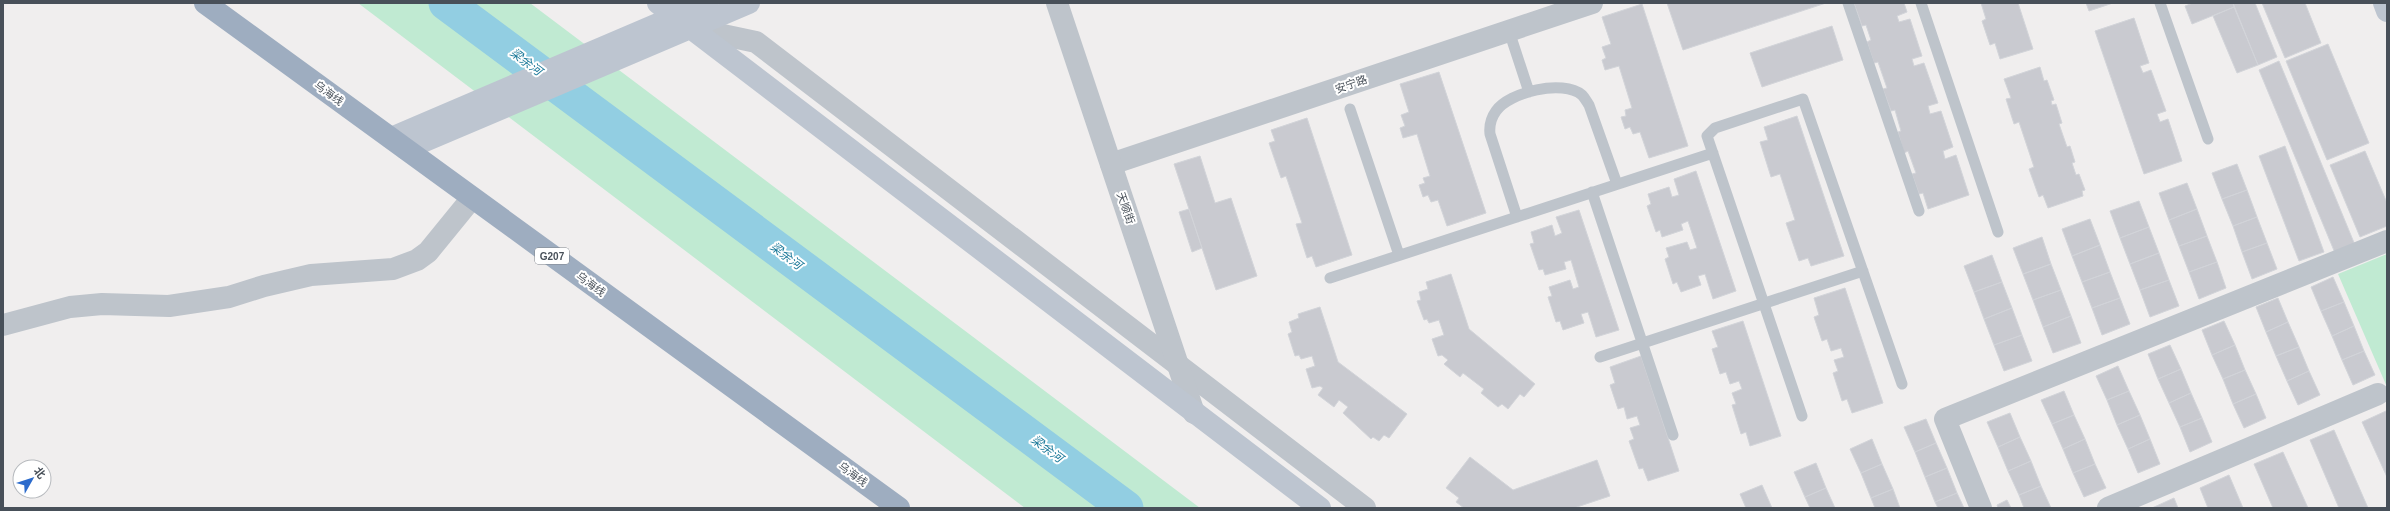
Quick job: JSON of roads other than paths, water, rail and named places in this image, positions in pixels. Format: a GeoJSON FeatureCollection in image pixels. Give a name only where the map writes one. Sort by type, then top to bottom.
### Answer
{"type":"FeatureCollection","features":[{"type":"Feature","properties":{"kind":"highway","name":"乌海线"},"geometry":{"type":"LineString","coordinates":[[205,3],[899,508]]}},
{"type":"Feature","properties":{"kind":"main road"},"geometry":{"type":"LineString","coordinates":[[658,3],[1320,508]]}},
{"type":"Feature","properties":{"kind":"main road"},"geometry":{"type":"LineString","coordinates":[[683,22],[707,3]]}},
{"type":"Feature","properties":{"kind":"main road"},"geometry":{"type":"LineString","coordinates":[[398,144],[683,22],[749,3]]}},
{"type":"Feature","properties":{"kind":"main road"},"geometry":{"type":"LineString","coordinates":[[2384,3],[2387,11]]}},
{"type":"Feature","properties":{"kind":"street","name":"天顺街"},"geometry":{"type":"LineString","coordinates":[[1057,3],[1194,413]]}},
{"type":"Feature","properties":{"kind":"street","name":"安宁路"},"geometry":{"type":"LineString","coordinates":[[1111,164],[1592,3]]}},
{"type":"Feature","properties":{"kind":"street"},"geometry":{"type":"LineString","coordinates":[[683,22],[756,42],[1366,508]]}},
{"type":"Feature","properties":{"kind":"street"},"geometry":{"type":"LineString","coordinates":[[3,326],[70,307],[102,304],[169,306],[229,297],[264,286],[311,276],[392,269],[417,260],[428,252],[472,198]]}},
{"type":"Feature","properties":{"kind":"street"},"geometry":{"type":"LineString","coordinates":[[1981,508],[1945,419],[2387,241]]}},
{"type":"Feature","properties":{"kind":"street"},"geometry":{"type":"LineString","coordinates":[[2108,508],[2378,394]]}},
{"type":"Feature","properties":{"kind":"lane"},"geometry":{"type":"LineString","coordinates":[[1848,3],[1919,211]]}},
{"type":"Feature","properties":{"kind":"lane"},"geometry":{"type":"LineString","coordinates":[[1920,3],[1998,232]]}},
{"type":"Feature","properties":{"kind":"lane"},"geometry":{"type":"LineString","coordinates":[[2162,4],[2208,139]]}},
{"type":"Feature","properties":{"kind":"lane"},"geometry":{"type":"LineString","coordinates":[[1509,31],[1529,92]]}},
{"type":"Feature","properties":{"kind":"lane"},"geometry":{"type":"LineString","coordinates":[[1518,217],[1489,128],[1496,110],[1506,102],[1544,87],[1560,88],[1581,94],[1589,105],[1617,184]]}},
{"type":"Feature","properties":{"kind":"lane"},"geometry":{"type":"LineString","coordinates":[[1802,416],[1707,136],[1715,128],[1803,99],[1902,384]]}},
{"type":"Feature","properties":{"kind":"lane"},"geometry":{"type":"LineString","coordinates":[[1350,109],[1399,255]]}},
{"type":"Feature","properties":{"kind":"lane"},"geometry":{"type":"LineString","coordinates":[[1330,278],[1713,153]]}},
{"type":"Feature","properties":{"kind":"lane"},"geometry":{"type":"LineString","coordinates":[[1592,192],[1673,435]]}},
{"type":"Feature","properties":{"kind":"lane"},"geometry":{"type":"LineString","coordinates":[[1600,357],[1863,271]]}},
{"type":"Feature","properties":{"kind":"waterway","name":"梁余河"},"geometry":{"type":"LineString","coordinates":[[446,3],[1126,508]]}}]}
